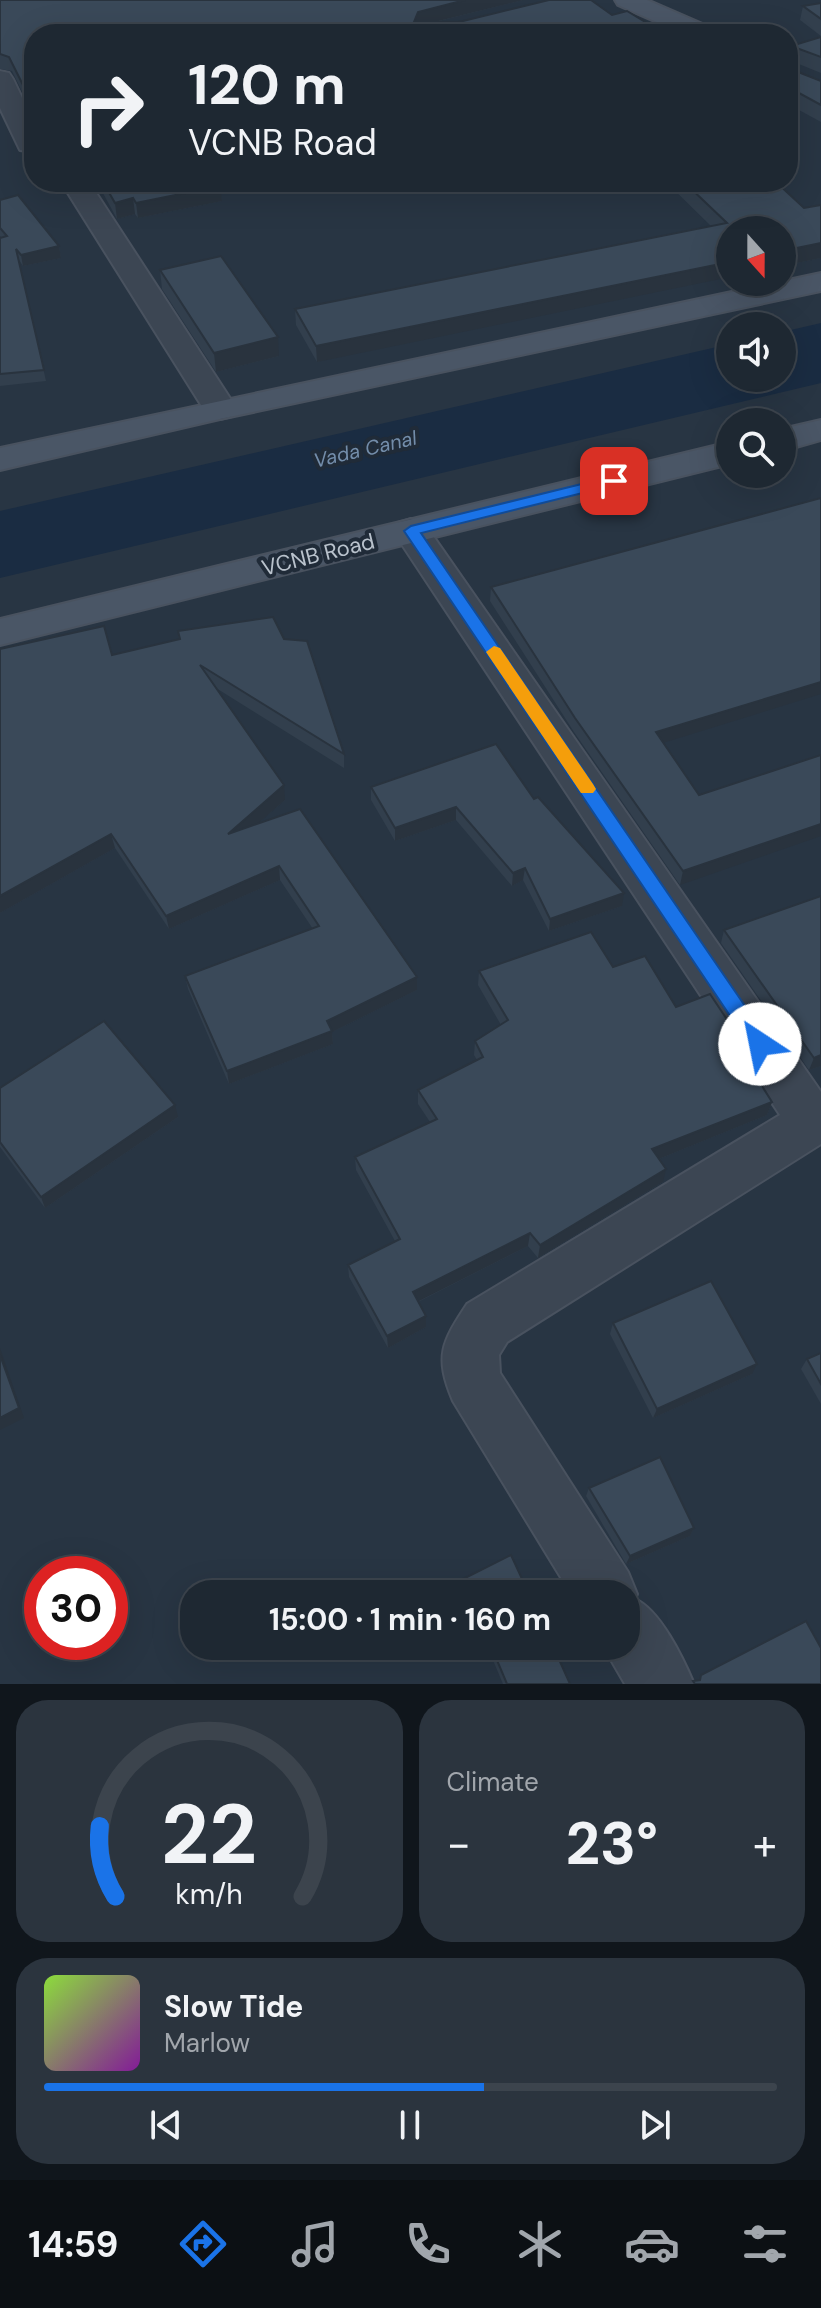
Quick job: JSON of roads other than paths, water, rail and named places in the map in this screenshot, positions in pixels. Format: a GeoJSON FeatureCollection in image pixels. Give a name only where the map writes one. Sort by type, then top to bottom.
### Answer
{"type":"FeatureCollection","features":[{"type":"Feature","properties":{"kind":"main road"},"geometry":{"type":"LineString","coordinates":[[627,0],[682,24]]}},
{"type":"Feature","properties":{"kind":"main road"},"geometry":{"type":"LineString","coordinates":[[0,459],[220,409],[821,282]]}},
{"type":"Feature","properties":{"kind":"main road"},"geometry":{"type":"LineString","coordinates":[[796,436],[821,430]]}},
{"type":"Feature","properties":{"kind":"main road","name":"VCNB Road"},"geometry":{"type":"LineString","coordinates":[[0,632],[716,456]]}},
{"type":"Feature","properties":{"kind":"street"},"geometry":{"type":"LineString","coordinates":[[0,79],[24,128]]}},
{"type":"Feature","properties":{"kind":"street"},"geometry":{"type":"LineString","coordinates":[[0,151],[24,146]]}},
{"type":"Feature","properties":{"kind":"street"},"geometry":{"type":"LineString","coordinates":[[81,192],[220,409]]}},
{"type":"Feature","properties":{"kind":"street"},"geometry":{"type":"LineString","coordinates":[[411,531],[817,1120],[487,1323],[470,1350],[473,1381],[597,1580]]}},
{"type":"Feature","properties":{"kind":"street"},"geometry":{"type":"LineString","coordinates":[[640,1649],[662,1684]]}},
{"type":"Feature","properties":{"kind":"water"},"geometry":{"type":"Polygon","coordinates":[[[821,323],[821,383],[796,389],[796,329],[821,323]]]}},
{"type":"Feature","properties":{"kind":"water","name":"Vada Canal"},"geometry":{"type":"Polygon","coordinates":[[[716,347],[716,392],[783,392],[0,578],[0,511],[716,347]]]}}]}
